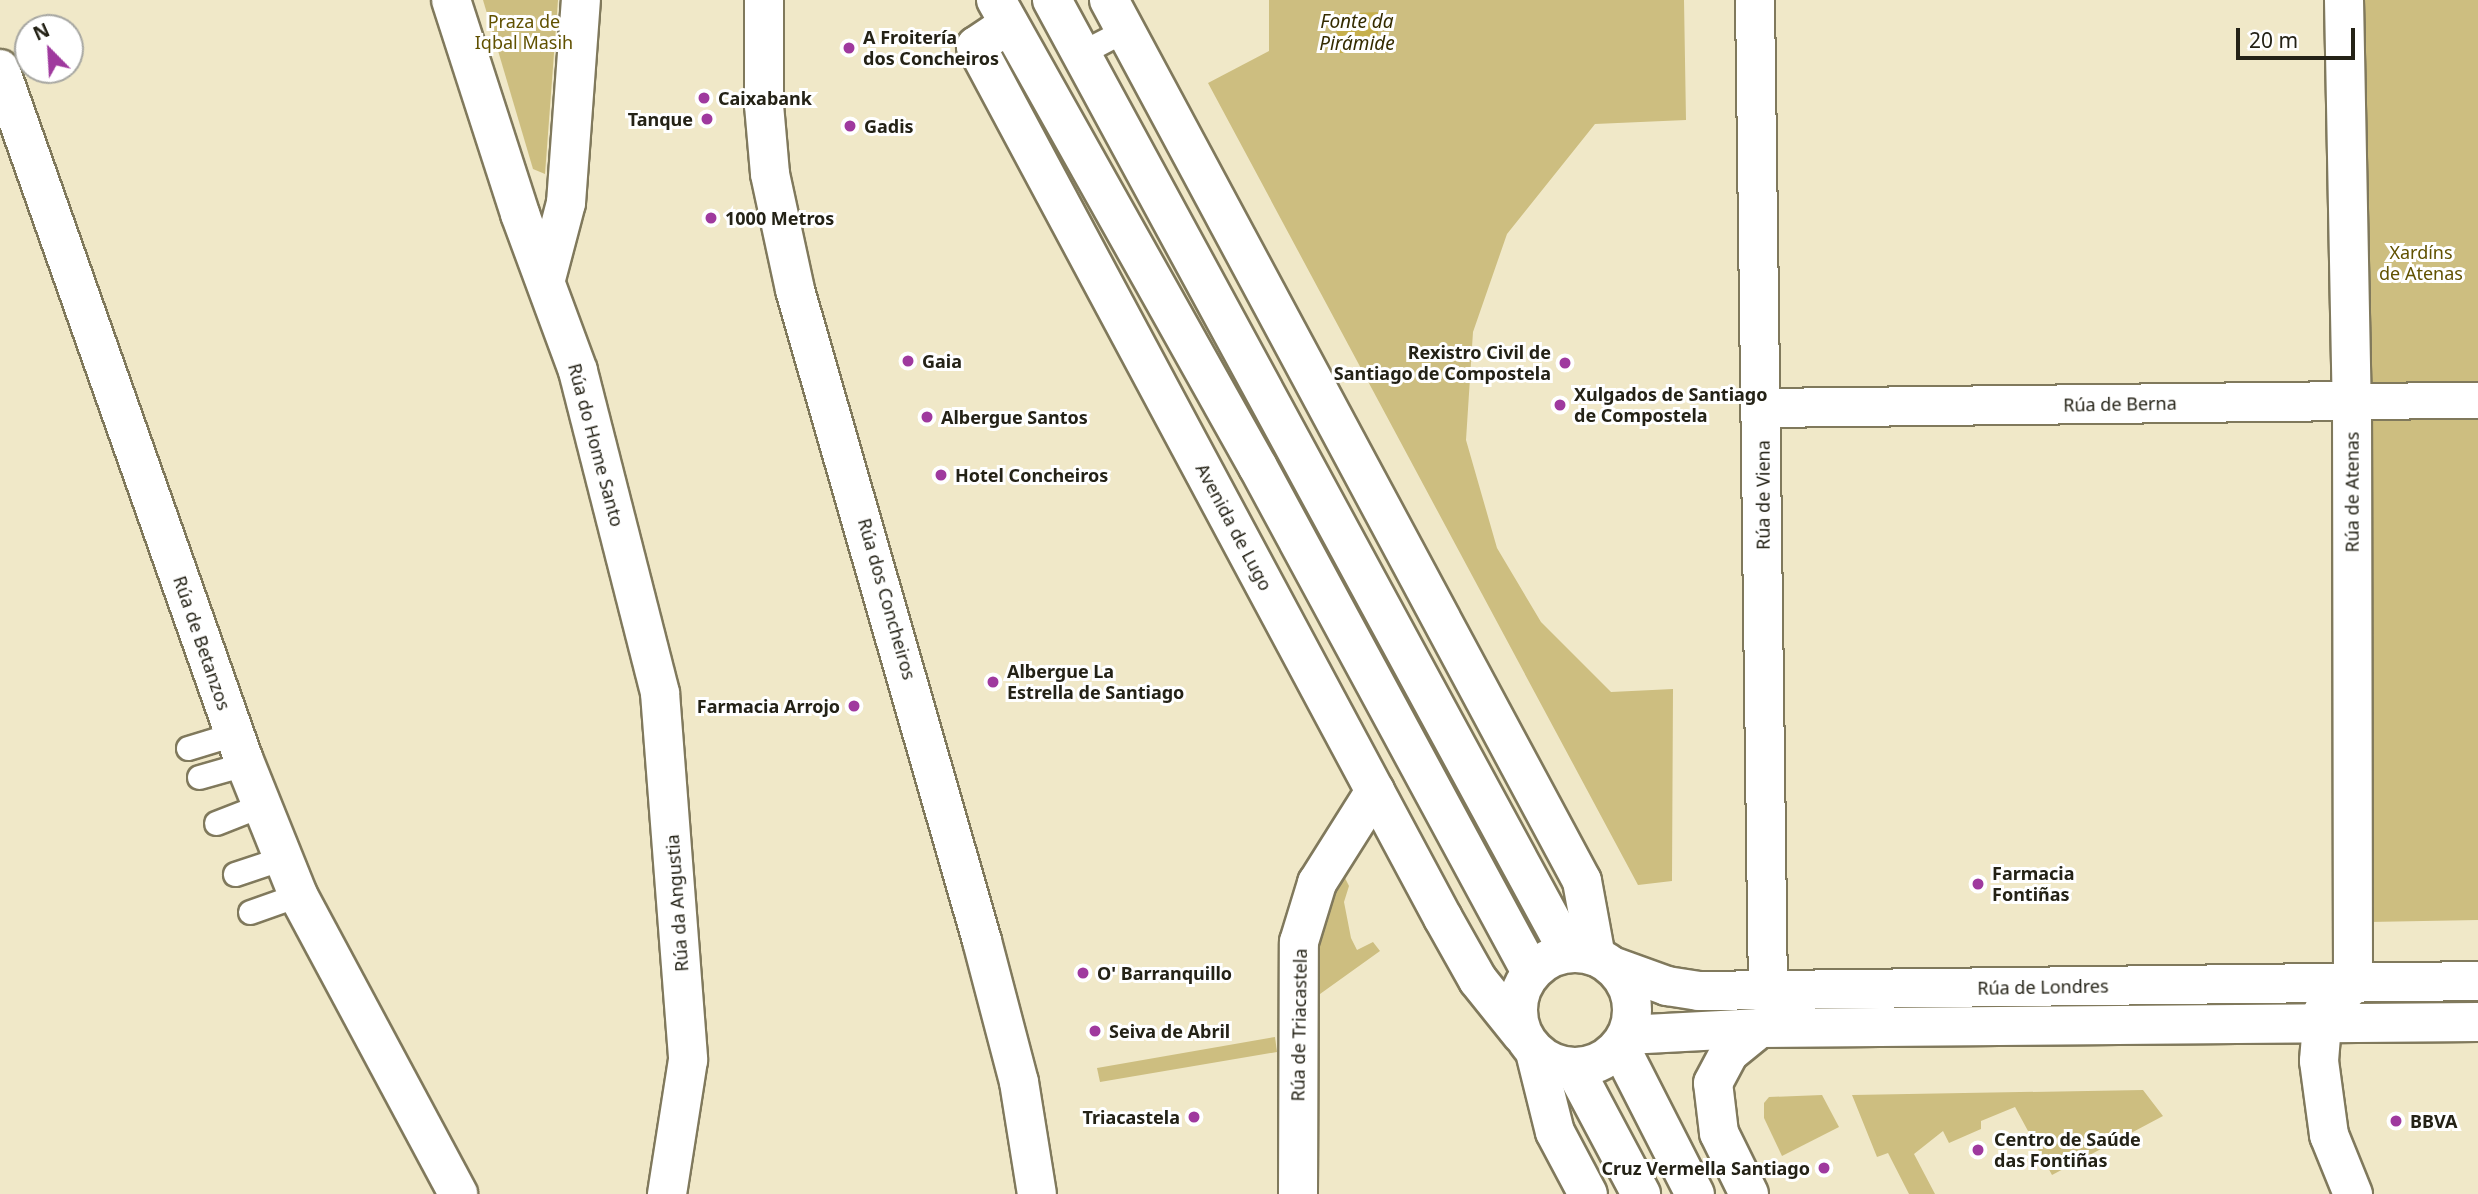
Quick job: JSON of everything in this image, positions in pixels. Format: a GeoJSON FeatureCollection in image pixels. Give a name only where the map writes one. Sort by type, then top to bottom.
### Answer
{"type":"FeatureCollection","features":[{"type":"Feature","properties":{"kind":"street","name":"Rúa do Home Santo"},"geometry":{"type":"LineString","coordinates":[[451,0],[520,214],[547,279],[578,372],[641,614]]}},
{"type":"Feature","properties":{"kind":"street"},"geometry":{"type":"LineString","coordinates":[[547,279],[566,204],[581,0]]}},
{"type":"Feature","properties":{"kind":"street","name":"Rúa dos Concheiros"},"geometry":{"type":"LineString","coordinates":[[764,0],[764,105],[770,174],[795,290],[982,941],[1019,1082],[1037,1194]]}},
{"type":"Feature","properties":{"kind":"street"},"geometry":{"type":"LineString","coordinates":[[1052,0],[1592,959],[1627,984],[1632,1002],[1623,1041],[1606,1059],[1574,1068],[1546,1061],[1529,1044],[1517,1006],[1531,972],[1546,961],[1592,959]]}},
{"type":"Feature","properties":{"kind":"street","name":"Rúa de Viena"},"geometry":{"type":"LineString","coordinates":[[1755,0],[1763,408],[1768,990]]}},
{"type":"Feature","properties":{"kind":"street","name":"Rúa de Atenas"},"geometry":{"type":"LineString","coordinates":[[2344,0],[2352,401],[2353,984]]}},
{"type":"Feature","properties":{"kind":"street","name":"Avenida de Lugo"},"geometry":{"type":"LineString","coordinates":[[1531,972],[1264,477],[1003,12],[976,46],[1478,980],[1529,1044],[1555,1132],[1588,1194]]}},
{"type":"Feature","properties":{"kind":"street"},"geometry":{"type":"LineString","coordinates":[[1117,15],[1582,881],[1592,959]]}},
{"type":"Feature","properties":{"kind":"street","name":"Rúa de Betanzos"},"geometry":{"type":"LineString","coordinates":[[0,69],[240,749],[298,895],[458,1194]]}},
{"type":"Feature","properties":{"kind":"street","name":"Rúa de Berna"},"geometry":{"type":"LineString","coordinates":[[1763,408],[2478,400]]}},
{"type":"Feature","properties":{"kind":"street","name":"Rúa da Angustia"},"geometry":{"type":"LineString","coordinates":[[641,614],[660,694],[688,1060],[667,1194]]}},
{"type":"Feature","properties":{"kind":"street","name":"Rúa de Triacastela"},"geometry":{"type":"LineString","coordinates":[[1298,1194],[1299,942],[1317,883],[1375,791]]}},
{"type":"Feature","properties":{"kind":"street","name":"Rúa de Londres"},"geometry":{"type":"LineString","coordinates":[[1592,959],[1681,988],[1768,990],[2478,981]]}},
{"type":"Feature","properties":{"kind":"street"},"geometry":{"type":"LineString","coordinates":[[2353,984],[2327,1005],[2320,1023],[2326,1122],[2353,1194]]}},
{"type":"Feature","properties":{"kind":"street"},"geometry":{"type":"LineString","coordinates":[[1623,1041],[1760,1028],[2478,1022]]}},
{"type":"Feature","properties":{"kind":"street"},"geometry":{"type":"LineString","coordinates":[[1749,1194],[1719,1133],[1712,1105],[1720,1067],[1729,1053],[1760,1028]]}},
{"type":"Feature","properties":{"kind":"street"},"geometry":{"type":"LineString","coordinates":[[1623,1041],[1695,1194]]}},
{"type":"Feature","properties":{"kind":"street"},"geometry":{"type":"LineString","coordinates":[[1574,1068],[1642,1194]]}},
{"type":"Feature","properties":{"kind":"lane"},"geometry":{"type":"LineString","coordinates":[[1081,53],[1117,15]]}},
{"type":"Feature","properties":{"kind":"lane"},"geometry":{"type":"LineString","coordinates":[[188,748],[240,749]]}},
{"type":"Feature","properties":{"kind":"lane"},"geometry":{"type":"LineString","coordinates":[[199,777],[240,749]]}},
{"type":"Feature","properties":{"kind":"lane"},"geometry":{"type":"LineString","coordinates":[[216,823],[262,805]]}},
{"type":"Feature","properties":{"kind":"lane"},"geometry":{"type":"LineString","coordinates":[[235,874],[283,858]]}},
{"type":"Feature","properties":{"kind":"lane"},"geometry":{"type":"LineString","coordinates":[[250,912],[298,895]]}},
{"type":"Feature","properties":{"kind":"green space","name":"Praza de Iqbal Masih"},"geometry":{"type":"Polygon","coordinates":[[[483,0],[558,0],[545,174],[533,169],[483,0]]]}},
{"type":"Feature","properties":{"kind":"green space"},"geometry":{"type":"Polygon","coordinates":[[[1269,0],[1684,0],[1686,120],[1595,124],[1507,234],[1473,332],[1466,440],[1497,548],[1541,622],[1611,692],[1673,689],[1672,881],[1638,885],[1208,83],[1269,51],[1269,0]]]}},
{"type":"Feature","properties":{"kind":"green space","name":"Xardíns de Atenas"},"geometry":{"type":"Polygon","coordinates":[[[2363,0],[2478,0],[2478,920],[2369,922],[2363,0]]]}},
{"type":"Feature","properties":{"kind":"green space"},"geometry":{"type":"Polygon","coordinates":[[[1340,868],[1349,886],[1344,902],[1351,938],[1357,950],[1373,942],[1380,951],[1320,994],[1316,942],[1340,868]]]}},
{"type":"Feature","properties":{"kind":"green space"},"geometry":{"type":"Polygon","coordinates":[[[1275,1037],[1277,1052],[1100,1082],[1097,1068],[1275,1037]]]}},
{"type":"Feature","properties":{"kind":"green space"},"geometry":{"type":"Polygon","coordinates":[[[2143,1090],[2163,1116],[2052,1175],[2015,1107],[1981,1121],[1981,1129],[1949,1143],[1943,1131],[1914,1154],[1935,1194],[1909,1194],[1888,1153],[1877,1157],[1852,1095],[2143,1090]]]}},
{"type":"Feature","properties":{"kind":"green space"},"geometry":{"type":"Polygon","coordinates":[[[1822,1095],[1839,1127],[1782,1156],[1764,1118],[1764,1103],[1769,1097],[1822,1095]]]}},
{"type":"Feature","properties":{"kind":"water","name":"Fonte da Pirámide"},"geometry":{"type":"Polygon","coordinates":[[[1378,12],[1378,53],[1337,53],[1336,14],[1378,12]]]}},
{"type":"Feature","properties":{"kind":"place","name":"A Froitería dos Concheiros"},"geometry":{"type":"Point","coordinates":[849,48]}},
{"type":"Feature","properties":{"kind":"place","name":"Caixabank"},"geometry":{"type":"Point","coordinates":[704,98]}},
{"type":"Feature","properties":{"kind":"place","name":"Tanque"},"geometry":{"type":"Point","coordinates":[707,119]}},
{"type":"Feature","properties":{"kind":"place","name":"Gadis"},"geometry":{"type":"Point","coordinates":[850,126]}},
{"type":"Feature","properties":{"kind":"place","name":"1000 Metros"},"geometry":{"type":"Point","coordinates":[711,218]}},
{"type":"Feature","properties":{"kind":"place","name":"Gaia"},"geometry":{"type":"Point","coordinates":[908,361]}},
{"type":"Feature","properties":{"kind":"place","name":"Rexistro Civil de Santiago de Compostela"},"geometry":{"type":"Point","coordinates":[1565,363]}},
{"type":"Feature","properties":{"kind":"place","name":"Xulgados de Santiago de Compostela"},"geometry":{"type":"Point","coordinates":[1560,405]}},
{"type":"Feature","properties":{"kind":"place","name":"Albergue Santos"},"geometry":{"type":"Point","coordinates":[927,417]}},
{"type":"Feature","properties":{"kind":"place","name":"Hotel Concheiros"},"geometry":{"type":"Point","coordinates":[941,475]}},
{"type":"Feature","properties":{"kind":"place","name":"Albergue La Estrella de Santiago"},"geometry":{"type":"Point","coordinates":[993,682]}},
{"type":"Feature","properties":{"kind":"place","name":"Farmacia Arrojo"},"geometry":{"type":"Point","coordinates":[854,706]}},
{"type":"Feature","properties":{"kind":"place","name":"Farmacia Fontiñas"},"geometry":{"type":"Point","coordinates":[1978,884]}},
{"type":"Feature","properties":{"kind":"place","name":"O' Barranquillo"},"geometry":{"type":"Point","coordinates":[1083,973]}},
{"type":"Feature","properties":{"kind":"place","name":"Seiva de Abril"},"geometry":{"type":"Point","coordinates":[1095,1031]}},
{"type":"Feature","properties":{"kind":"place","name":"Triacastela"},"geometry":{"type":"Point","coordinates":[1194,1117]}},
{"type":"Feature","properties":{"kind":"place","name":"BBVA"},"geometry":{"type":"Point","coordinates":[2396,1121]}},
{"type":"Feature","properties":{"kind":"place","name":"Centro de Saúde das Fontiñas"},"geometry":{"type":"Point","coordinates":[1978,1150]}},
{"type":"Feature","properties":{"kind":"place","name":"Cruz Vermella Santiago"},"geometry":{"type":"Point","coordinates":[1824,1168]}}]}
